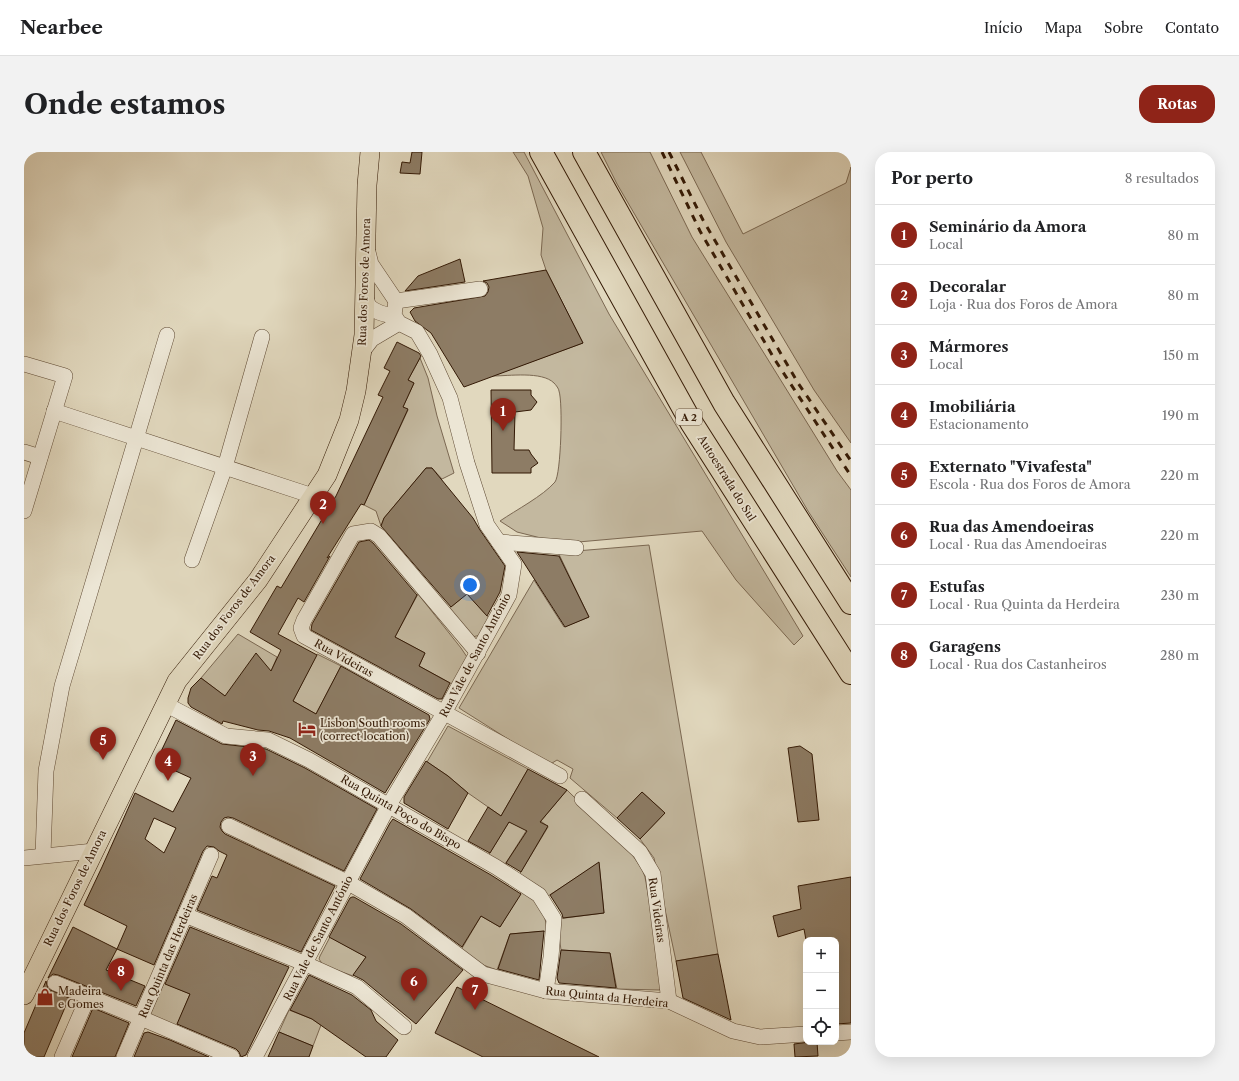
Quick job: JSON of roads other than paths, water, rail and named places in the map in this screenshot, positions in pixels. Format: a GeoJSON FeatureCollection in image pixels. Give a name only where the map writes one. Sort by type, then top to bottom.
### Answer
{"type":"FeatureCollection","features":[{"type":"Feature","properties":{"kind":"highway","name":"Autoestrada do Sul"},"geometry":{"type":"LineString","coordinates":[[541,152],[691,422],[851,673]]}},
{"type":"Feature","properties":{"kind":"highway"},"geometry":{"type":"LineString","coordinates":[[584,152],[724,403],[851,603]]}},
{"type":"Feature","properties":{"kind":"main road","name":"Rua dos Foros de Amora"},"geometry":{"type":"LineString","coordinates":[[24,995],[177,681],[258,580],[327,475],[349,420],[356,391],[362,352],[366,304],[367,185],[370,152]]}},
{"type":"Feature","properties":{"kind":"street"},"geometry":{"type":"LineString","coordinates":[[366,241],[371,264],[396,313]]}},
{"type":"Feature","properties":{"kind":"street"},"geometry":{"type":"LineString","coordinates":[[366,304],[374,311],[384,315],[396,313],[480,289]]}},
{"type":"Feature","properties":{"kind":"street"},"geometry":{"type":"LineString","coordinates":[[362,352],[396,313]]}},
{"type":"Feature","properties":{"kind":"street","name":"Rua Vale de Santo António"},"geometry":{"type":"LineString","coordinates":[[255,1057],[306,964],[347,882],[389,805],[444,713],[509,595],[514,564],[487,525],[467,462],[450,398],[430,354],[417,332],[396,313]]}},
{"type":"Feature","properties":{"kind":"street"},"geometry":{"type":"LineString","coordinates":[[43,855],[46,771],[62,686],[167,336]]}},
{"type":"Feature","properties":{"kind":"street"},"geometry":{"type":"LineString","coordinates":[[192,560],[225,467],[262,337]]}},
{"type":"Feature","properties":{"kind":"street"},"geometry":{"type":"LineString","coordinates":[[24,364],[65,376],[24,511]]}},
{"type":"Feature","properties":{"kind":"street"},"geometry":{"type":"LineString","coordinates":[[54,411],[313,496]]}},
{"type":"Feature","properties":{"kind":"street"},"geometry":{"type":"LineString","coordinates":[[24,452],[40,457]]}},
{"type":"Feature","properties":{"kind":"street","name":"Rua Videiras"},"geometry":{"type":"LineString","coordinates":[[478,653],[379,536],[371,531],[353,534],[304,620],[301,628],[304,636],[560,776]]}},
{"type":"Feature","properties":{"kind":"street"},"geometry":{"type":"LineString","coordinates":[[499,542],[576,548]]}},
{"type":"Feature","properties":{"kind":"street","name":"Rua Quinta Poço do Bispo"},"geometry":{"type":"LineString","coordinates":[[165,704],[226,736],[268,740],[309,760],[496,867],[539,895],[554,919],[551,957],[546,991]]}},
{"type":"Feature","properties":{"kind":"street","name":"Rua Videiras"},"geometry":{"type":"LineString","coordinates":[[582,799],[640,852],[653,874],[669,1001]]}},
{"type":"Feature","properties":{"kind":"street","name":"Rua Quinta da Herdeira"},"geometry":{"type":"LineString","coordinates":[[229,826],[347,882],[406,916],[483,974],[546,991],[669,1001],[733,1032],[760,1037],[803,1034]]}},
{"type":"Feature","properties":{"kind":"street"},"geometry":{"type":"LineString","coordinates":[[24,858],[94,851]]}},
{"type":"Feature","properties":{"kind":"street","name":"Rua Quinta das Herdeiras"},"geometry":{"type":"LineString","coordinates":[[124,1057],[211,855]]}},
{"type":"Feature","properties":{"kind":"street"},"geometry":{"type":"LineString","coordinates":[[185,915],[306,964],[357,987],[404,1027]]}},
{"type":"Feature","properties":{"kind":"street"},"geometry":{"type":"LineString","coordinates":[[55,983],[232,1057]]}},
{"type":"Feature","properties":{"kind":"street"},"geometry":{"type":"LineString","coordinates":[[62,1057],[88,996]]}},
{"type":"Feature","properties":{"kind":"street"},"geometry":{"type":"LineString","coordinates":[[839,1033],[851,1032]]}},
{"type":"Feature","properties":{"kind":"railway"},"geometry":{"type":"LineString","coordinates":[[662,152],[700,231],[775,360],[851,476]]}},
{"type":"Feature","properties":{"kind":"railway"},"geometry":{"type":"LineString","coordinates":[[669,152],[703,220],[798,383],[851,461]]}},
{"type":"Feature","properties":{"kind":"place","name":"Seminário da Amora"},"geometry":{"type":"Point","coordinates":[503,431]}},
{"type":"Feature","properties":{"kind":"place","name":"Decoralar"},"geometry":{"type":"Point","coordinates":[323,524]}},
{"type":"Feature","properties":{"kind":"place","name":"Lisbon South rooms (correct location)"},"geometry":{"type":"Point","coordinates":[307,729]}},
{"type":"Feature","properties":{"kind":"place","name":"Externato \"Vivafesta\""},"geometry":{"type":"Point","coordinates":[103,760]}},
{"type":"Feature","properties":{"kind":"place","name":"Mármores"},"geometry":{"type":"Point","coordinates":[253,776]}},
{"type":"Feature","properties":{"kind":"place","name":"Imobiliária"},"geometry":{"type":"Point","coordinates":[168,781]}},
{"type":"Feature","properties":{"kind":"place","name":"Garagens"},"geometry":{"type":"Point","coordinates":[121,991]}},
{"type":"Feature","properties":{"kind":"place","name":"Madeira e Gomes"},"geometry":{"type":"Point","coordinates":[45,997]}},
{"type":"Feature","properties":{"kind":"place","name":"Rua das Amendoeiras"},"geometry":{"type":"Point","coordinates":[414,1001]}},
{"type":"Feature","properties":{"kind":"place","name":"Estufas"},"geometry":{"type":"Point","coordinates":[475,1010]}}]}
